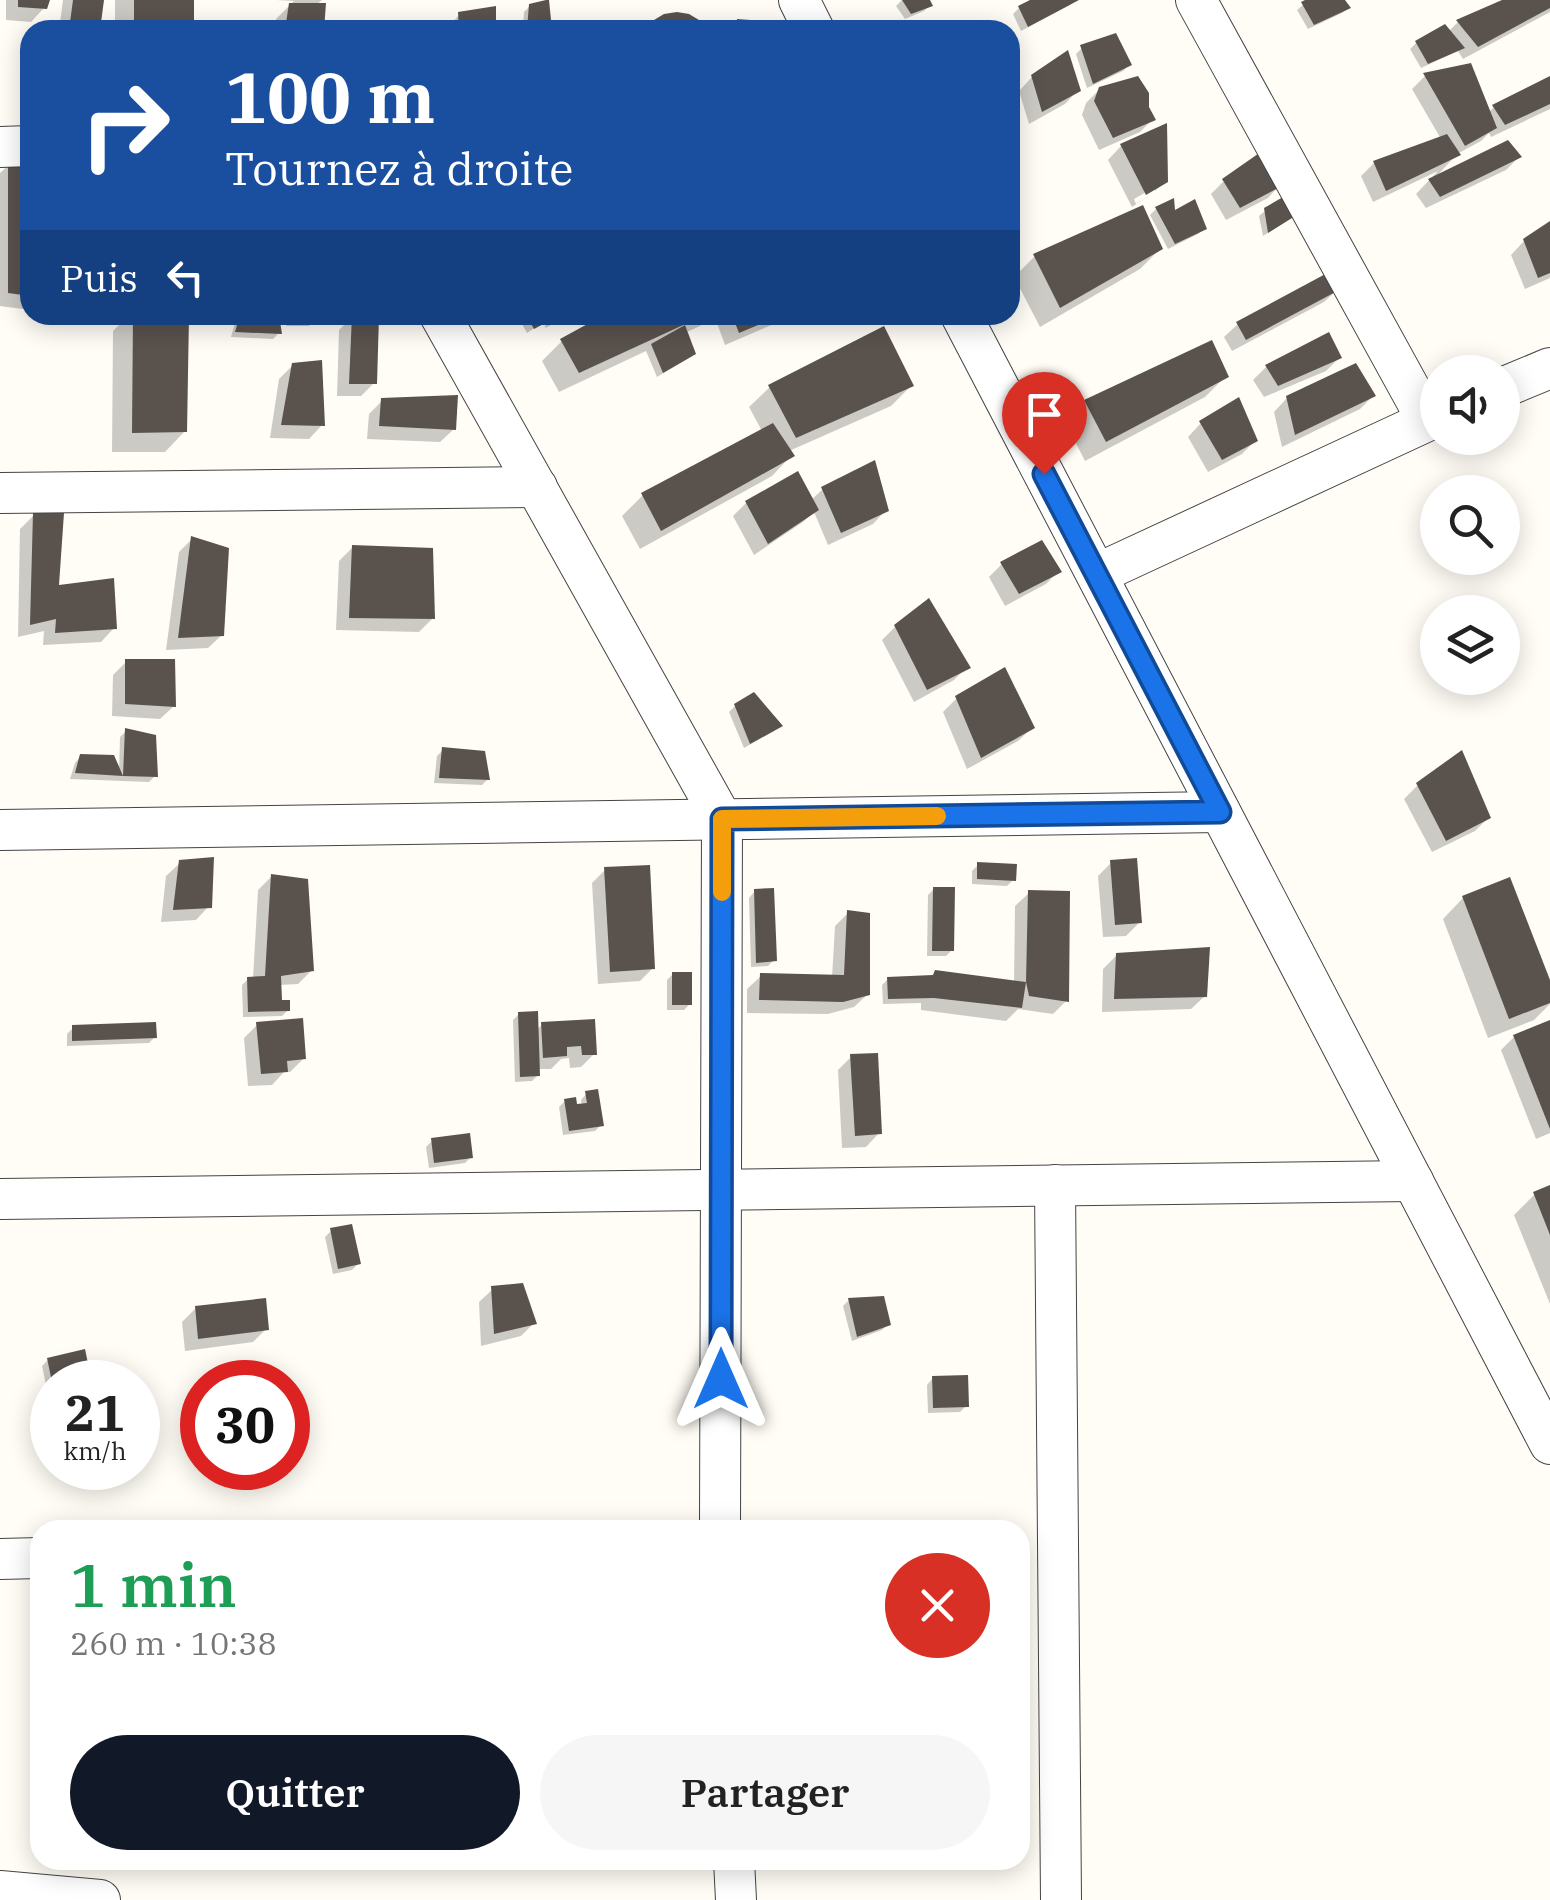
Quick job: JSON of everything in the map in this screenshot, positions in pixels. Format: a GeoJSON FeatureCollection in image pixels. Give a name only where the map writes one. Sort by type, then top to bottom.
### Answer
{"type":"FeatureCollection","features":[{"type":"Feature","properties":{"kind":"street"},"geometry":{"type":"LineString","coordinates":[[1196,0],[1420,397]]}},
{"type":"Feature","properties":{"kind":"street"},"geometry":{"type":"LineString","coordinates":[[446,325],[722,819],[720,1520]]}},
{"type":"Feature","properties":{"kind":"street"},"geometry":{"type":"LineString","coordinates":[[966,325],[1550,1444]]}},
{"type":"Feature","properties":{"kind":"street"},"geometry":{"type":"LineString","coordinates":[[1520,380],[1550,368]]}},
{"type":"Feature","properties":{"kind":"street"},"geometry":{"type":"LineString","coordinates":[[1097,574],[1420,424]]}},
{"type":"Feature","properties":{"kind":"street"},"geometry":{"type":"LineString","coordinates":[[0,494],[537,487]]}},
{"type":"Feature","properties":{"kind":"street"},"geometry":{"type":"LineString","coordinates":[[0,830],[1220,812]]}},
{"type":"Feature","properties":{"kind":"street"},"geometry":{"type":"LineString","coordinates":[[0,1199],[1413,1181]]}},
{"type":"Feature","properties":{"kind":"street"},"geometry":{"type":"LineString","coordinates":[[1055,1186],[1062,1900]]}},
{"type":"Feature","properties":{"kind":"street"},"geometry":{"type":"LineString","coordinates":[[0,1559],[30,1558]]}},
{"type":"Feature","properties":{"kind":"street"},"geometry":{"type":"LineString","coordinates":[[734,1870],[736,1900]]}},
{"type":"Feature","properties":{"kind":"street"},"geometry":{"type":"LineString","coordinates":[[0,1890],[100,1900]]}},
{"type":"Feature","properties":{"kind":"building"},"geometry":{"type":"Polygon","coordinates":[[[18,0],[50,0],[47,9],[18,7],[18,0]]]}},
{"type":"Feature","properties":{"kind":"building"},"geometry":{"type":"Polygon","coordinates":[[[73,0],[104,0],[101,20],[70,20],[73,0]]]}},
{"type":"Feature","properties":{"kind":"building"},"geometry":{"type":"Polygon","coordinates":[[[134,0],[194,0],[194,20],[134,20],[134,0]]]}},
{"type":"Feature","properties":{"kind":"building"},"geometry":{"type":"Polygon","coordinates":[[[549,0],[551,20],[528,20],[529,4],[549,0]]]}},
{"type":"Feature","properties":{"kind":"building"},"geometry":{"type":"Polygon","coordinates":[[[902,0],[930,0],[933,6],[911,14],[902,0]]]}},
{"type":"Feature","properties":{"kind":"building"},"geometry":{"type":"Polygon","coordinates":[[[1030,0],[1079,0],[1028,27],[1018,6],[1030,0]]]}},
{"type":"Feature","properties":{"kind":"building"},"geometry":{"type":"Polygon","coordinates":[[[1345,0],[1351,8],[1314,25],[1301,2],[1345,0]]]}},
{"type":"Feature","properties":{"kind":"building"},"geometry":{"type":"Polygon","coordinates":[[[1502,0],[1550,0],[1550,8],[1478,47],[1456,20],[1502,0]]]}},
{"type":"Feature","properties":{"kind":"building"},"geometry":{"type":"Polygon","coordinates":[[[289,3],[326,3],[325,20],[286,20],[289,3]]]}},
{"type":"Feature","properties":{"kind":"building"},"geometry":{"type":"Polygon","coordinates":[[[496,6],[496,20],[458,20],[458,12],[496,6]]]}},
{"type":"Feature","properties":{"kind":"building"},"geometry":{"type":"Polygon","coordinates":[[[664,14],[689,14],[699,20],[654,20],[664,14]]]}},
{"type":"Feature","properties":{"kind":"building"},"geometry":{"type":"Polygon","coordinates":[[[1445,24],[1465,48],[1428,64],[1415,41],[1445,24]]]}},
{"type":"Feature","properties":{"kind":"building"},"geometry":{"type":"Polygon","coordinates":[[[1116,33],[1132,65],[1093,84],[1080,45],[1116,33]]]}},
{"type":"Feature","properties":{"kind":"building"},"geometry":{"type":"Polygon","coordinates":[[[1068,50],[1081,91],[1042,112],[1031,75],[1068,50]]]}},
{"type":"Feature","properties":{"kind":"building"},"geometry":{"type":"Polygon","coordinates":[[[1471,63],[1497,128],[1465,146],[1423,73],[1471,63]]]}},
{"type":"Feature","properties":{"kind":"building"},"geometry":{"type":"Polygon","coordinates":[[[1138,76],[1149,93],[1149,107],[1156,120],[1113,138],[1094,101],[1099,87],[1138,76]]]}},
{"type":"Feature","properties":{"kind":"building"},"geometry":{"type":"Polygon","coordinates":[[[1550,76],[1550,104],[1505,125],[1492,105],[1550,76]]]}},
{"type":"Feature","properties":{"kind":"building"},"geometry":{"type":"Polygon","coordinates":[[[1167,123],[1168,182],[1146,195],[1120,144],[1167,123]]]}},
{"type":"Feature","properties":{"kind":"building"},"geometry":{"type":"Polygon","coordinates":[[[1447,134],[1461,155],[1386,191],[1373,161],[1447,134]]]}},
{"type":"Feature","properties":{"kind":"building"},"geometry":{"type":"Polygon","coordinates":[[[1508,140],[1522,157],[1440,197],[1428,179],[1508,140]]]}},
{"type":"Feature","properties":{"kind":"building"},"geometry":{"type":"Polygon","coordinates":[[[1265,149],[1284,185],[1240,208],[1222,179],[1265,149]]]}},
{"type":"Feature","properties":{"kind":"building"},"geometry":{"type":"Polygon","coordinates":[[[8,162],[20,162],[20,295],[8,293],[8,162]]]}},
{"type":"Feature","properties":{"kind":"building"},"geometry":{"type":"Polygon","coordinates":[[[1290,193],[1300,213],[1268,233],[1264,208],[1290,193]]]}},
{"type":"Feature","properties":{"kind":"building"},"geometry":{"type":"Polygon","coordinates":[[[1174,198],[1175,210],[1195,199],[1207,229],[1175,244],[1155,207],[1174,198]]]}},
{"type":"Feature","properties":{"kind":"building"},"geometry":{"type":"Polygon","coordinates":[[[1143,205],[1163,249],[1060,308],[1033,254],[1143,205]]]}},
{"type":"Feature","properties":{"kind":"building"},"geometry":{"type":"Polygon","coordinates":[[[1550,221],[1550,273],[1538,278],[1523,239],[1550,221]]]}},
{"type":"Feature","properties":{"kind":"building"},"geometry":{"type":"Polygon","coordinates":[[[1331,271],[1341,289],[1246,340],[1236,322],[1331,271]]]}},
{"type":"Feature","properties":{"kind":"building"},"geometry":{"type":"Polygon","coordinates":[[[133,325],[189,325],[187,432],[132,433],[133,325]]]}},
{"type":"Feature","properties":{"kind":"building"},"geometry":{"type":"Polygon","coordinates":[[[237,325],[281,325],[282,334],[235,332],[237,325]]]}},
{"type":"Feature","properties":{"kind":"building"},"geometry":{"type":"Polygon","coordinates":[[[352,325],[379,325],[377,384],[349,384],[352,325]]]}},
{"type":"Feature","properties":{"kind":"building"},"geometry":{"type":"Polygon","coordinates":[[[586,325],[683,325],[579,373],[560,339],[586,325]]]}},
{"type":"Feature","properties":{"kind":"building"},"geometry":{"type":"Polygon","coordinates":[[[685,325],[696,354],[663,373],[651,344],[685,325]]]}},
{"type":"Feature","properties":{"kind":"building"},"geometry":{"type":"Polygon","coordinates":[[[736,325],[758,325],[739,333],[736,325]]]}},
{"type":"Feature","properties":{"kind":"building"},"geometry":{"type":"Polygon","coordinates":[[[884,326],[914,386],[796,438],[768,385],[884,326]]]}},
{"type":"Feature","properties":{"kind":"building"},"geometry":{"type":"Polygon","coordinates":[[[1329,332],[1342,358],[1278,386],[1265,365],[1329,332]]]}},
{"type":"Feature","properties":{"kind":"building"},"geometry":{"type":"Polygon","coordinates":[[[1212,340],[1229,377],[1106,442],[1084,400],[1212,340]]]}},
{"type":"Feature","properties":{"kind":"building"},"geometry":{"type":"Polygon","coordinates":[[[322,360],[325,426],[281,425],[292,363],[322,360]]]}},
{"type":"Feature","properties":{"kind":"building"},"geometry":{"type":"Polygon","coordinates":[[[1356,363],[1376,396],[1295,435],[1286,396],[1356,363]]]}},
{"type":"Feature","properties":{"kind":"building"},"geometry":{"type":"Polygon","coordinates":[[[458,395],[456,430],[379,426],[381,398],[458,395]]]}},
{"type":"Feature","properties":{"kind":"building"},"geometry":{"type":"Polygon","coordinates":[[[1239,397],[1258,441],[1222,460],[1199,421],[1239,397]]]}},
{"type":"Feature","properties":{"kind":"building"},"geometry":{"type":"Polygon","coordinates":[[[773,423],[795,456],[661,531],[641,493],[773,423]]]}},
{"type":"Feature","properties":{"kind":"building"},"geometry":{"type":"Polygon","coordinates":[[[875,460],[889,511],[841,533],[821,487],[875,460]]]}},
{"type":"Feature","properties":{"kind":"building"},"geometry":{"type":"Polygon","coordinates":[[[798,471],[819,510],[768,544],[745,501],[798,471]]]}},
{"type":"Feature","properties":{"kind":"building"},"geometry":{"type":"Polygon","coordinates":[[[33,513],[64,513],[59,585],[114,578],[117,629],[55,633],[56,619],[30,625],[33,513]]]}},
{"type":"Feature","properties":{"kind":"building"},"geometry":{"type":"Polygon","coordinates":[[[191,536],[229,548],[224,636],[178,638],[191,536]]]}},
{"type":"Feature","properties":{"kind":"building"},"geometry":{"type":"Polygon","coordinates":[[[1042,540],[1062,572],[1019,594],[1000,562],[1042,540]]]}},
{"type":"Feature","properties":{"kind":"building"},"geometry":{"type":"Polygon","coordinates":[[[352,545],[433,548],[435,619],[349,618],[352,545]]]}},
{"type":"Feature","properties":{"kind":"building"},"geometry":{"type":"Polygon","coordinates":[[[929,598],[971,668],[927,690],[894,625],[929,598]]]}},
{"type":"Feature","properties":{"kind":"building"},"geometry":{"type":"Polygon","coordinates":[[[125,659],[175,659],[176,707],[125,704],[125,659]]]}},
{"type":"Feature","properties":{"kind":"building"},"geometry":{"type":"Polygon","coordinates":[[[1005,667],[1035,728],[981,758],[955,696],[1005,667]]]}},
{"type":"Feature","properties":{"kind":"building"},"geometry":{"type":"Polygon","coordinates":[[[754,692],[783,726],[750,744],[734,704],[754,692]]]}},
{"type":"Feature","properties":{"kind":"building"},"geometry":{"type":"Polygon","coordinates":[[[125,728],[156,735],[158,777],[123,776],[125,728]]]}},
{"type":"Feature","properties":{"kind":"building"},"geometry":{"type":"Polygon","coordinates":[[[442,747],[485,751],[490,780],[439,778],[442,747]]]}},
{"type":"Feature","properties":{"kind":"building"},"geometry":{"type":"Polygon","coordinates":[[[1462,750],[1491,818],[1446,841],[1416,783],[1462,750]]]}},
{"type":"Feature","properties":{"kind":"building"},"geometry":{"type":"Polygon","coordinates":[[[80,754],[114,755],[123,776],[75,773],[80,754]]]}},
{"type":"Feature","properties":{"kind":"building"},"geometry":{"type":"Polygon","coordinates":[[[214,857],[212,908],[173,910],[179,860],[214,857]]]}},
{"type":"Feature","properties":{"kind":"building"},"geometry":{"type":"Polygon","coordinates":[[[1137,858],[1142,923],[1115,925],[1110,860],[1137,858]]]}},
{"type":"Feature","properties":{"kind":"building"},"geometry":{"type":"Polygon","coordinates":[[[977,862],[1017,864],[1016,881],[977,879],[977,862]]]}},
{"type":"Feature","properties":{"kind":"building"},"geometry":{"type":"Polygon","coordinates":[[[650,865],[655,969],[610,972],[604,867],[650,865]]]}},
{"type":"Feature","properties":{"kind":"building"},"geometry":{"type":"Polygon","coordinates":[[[271,874],[308,879],[314,971],[281,976],[282,1000],[290,1000],[290,1011],[248,1012],[247,977],[265,976],[271,874]]]}},
{"type":"Feature","properties":{"kind":"building"},"geometry":{"type":"Polygon","coordinates":[[[1510,877],[1550,980],[1550,1003],[1509,1019],[1462,896],[1510,877]]]}},
{"type":"Feature","properties":{"kind":"building"},"geometry":{"type":"Polygon","coordinates":[[[933,887],[955,887],[954,951],[932,951],[933,887]]]}},
{"type":"Feature","properties":{"kind":"building"},"geometry":{"type":"Polygon","coordinates":[[[774,888],[777,961],[756,963],[754,889],[774,888]]]}},
{"type":"Feature","properties":{"kind":"building"},"geometry":{"type":"Polygon","coordinates":[[[1028,890],[1070,891],[1069,1002],[1029,996],[1028,890]]]}},
{"type":"Feature","properties":{"kind":"building"},"geometry":{"type":"Polygon","coordinates":[[[847,910],[870,913],[870,995],[843,1002],[759,1000],[760,973],[844,975],[847,910]]]}},
{"type":"Feature","properties":{"kind":"building"},"geometry":{"type":"Polygon","coordinates":[[[1210,947],[1207,997],[1114,999],[1116,953],[1210,947]]]}},
{"type":"Feature","properties":{"kind":"building"},"geometry":{"type":"Polygon","coordinates":[[[935,970],[1026,982],[1022,1008],[934,998],[888,999],[887,977],[933,975],[935,970]]]}},
{"type":"Feature","properties":{"kind":"building"},"geometry":{"type":"Polygon","coordinates":[[[672,972],[692,972],[692,1005],[672,1005],[672,972]]]}},
{"type":"Feature","properties":{"kind":"building"},"geometry":{"type":"Polygon","coordinates":[[[538,1011],[540,1076],[520,1077],[518,1012],[538,1011]]]}},
{"type":"Feature","properties":{"kind":"building"},"geometry":{"type":"Polygon","coordinates":[[[303,1018],[306,1059],[287,1061],[288,1072],[261,1074],[256,1022],[303,1018]]]}},
{"type":"Feature","properties":{"kind":"building"},"geometry":{"type":"Polygon","coordinates":[[[595,1019],[597,1055],[582,1055],[581,1046],[567,1047],[567,1056],[543,1058],[541,1022],[595,1019]]]}},
{"type":"Feature","properties":{"kind":"building"},"geometry":{"type":"Polygon","coordinates":[[[1550,1020],[1550,1129],[1513,1035],[1550,1020]]]}},
{"type":"Feature","properties":{"kind":"building"},"geometry":{"type":"Polygon","coordinates":[[[156,1022],[157,1038],[72,1041],[72,1025],[156,1022]]]}},
{"type":"Feature","properties":{"kind":"building"},"geometry":{"type":"Polygon","coordinates":[[[878,1053],[882,1134],[855,1136],[850,1054],[878,1053]]]}},
{"type":"Feature","properties":{"kind":"building"},"geometry":{"type":"Polygon","coordinates":[[[598,1089],[604,1126],[569,1131],[564,1099],[576,1097],[577,1104],[587,1103],[585,1091],[598,1089]]]}},
{"type":"Feature","properties":{"kind":"building"},"geometry":{"type":"Polygon","coordinates":[[[470,1133],[473,1158],[434,1163],[431,1138],[470,1133]]]}},
{"type":"Feature","properties":{"kind":"building"},"geometry":{"type":"Polygon","coordinates":[[[1550,1185],[1550,1235],[1533,1192],[1550,1185]]]}},
{"type":"Feature","properties":{"kind":"building"},"geometry":{"type":"Polygon","coordinates":[[[352,1224],[361,1264],[338,1269],[330,1228],[352,1224]]]}},
{"type":"Feature","properties":{"kind":"building"},"geometry":{"type":"Polygon","coordinates":[[[523,1283],[537,1324],[494,1334],[491,1286],[523,1283]]]}},
{"type":"Feature","properties":{"kind":"building"},"geometry":{"type":"Polygon","coordinates":[[[884,1296],[891,1325],[857,1337],[848,1298],[884,1296]]]}},
{"type":"Feature","properties":{"kind":"building"},"geometry":{"type":"Polygon","coordinates":[[[266,1298],[269,1330],[198,1339],[195,1306],[266,1298]]]}},
{"type":"Feature","properties":{"kind":"building"},"geometry":{"type":"Polygon","coordinates":[[[85,1349],[87,1360],[47,1360],[85,1349]]]}},
{"type":"Feature","properties":{"kind":"building"},"geometry":{"type":"Polygon","coordinates":[[[968,1375],[969,1407],[933,1408],[932,1376],[968,1375]]]}},
{"type":"Feature","properties":{"kind":"slow traffic"},"geometry":{"type":"LineString","coordinates":[[722,892],[722,819],[937,816]]}},
{"type":"Feature","properties":{"kind":"route"},"geometry":{"type":"LineString","coordinates":[[721,1379],[722,819],[1220,812],[1044,474]]}}]}
